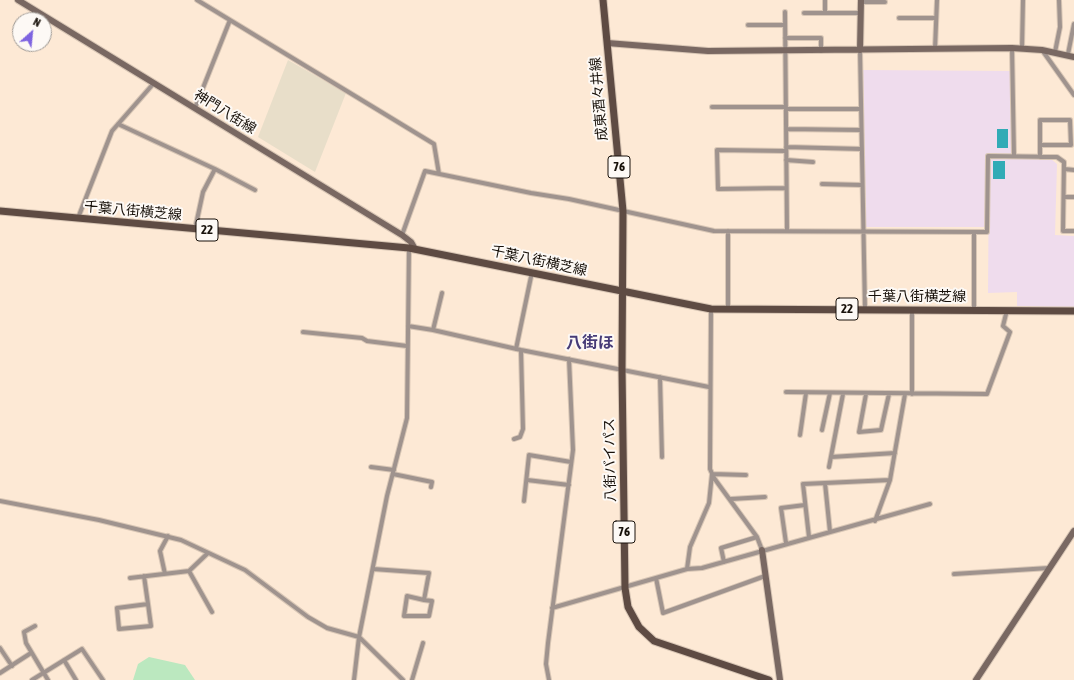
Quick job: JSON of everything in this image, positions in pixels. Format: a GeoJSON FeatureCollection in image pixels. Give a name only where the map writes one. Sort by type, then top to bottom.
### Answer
{"type":"FeatureCollection","features":[{"type":"Feature","properties":{"kind":"main road","name":"成東酒々井線"},"geometry":{"type":"LineString","coordinates":[[603,0],[623,211],[621,292]]}},
{"type":"Feature","properties":{"kind":"main road","name":"千葉八街横芝線"},"geometry":{"type":"LineString","coordinates":[[0,211],[412,249],[711,309],[1074,311]]}},
{"type":"Feature","properties":{"kind":"main road","name":"八街バイパス"},"geometry":{"type":"LineString","coordinates":[[621,292],[625,588],[628,607],[632,618],[645,634],[654,641],[769,680]]}},
{"type":"Feature","properties":{"kind":"street","name":"神門八街線"},"geometry":{"type":"LineString","coordinates":[[18,0],[402,235],[411,242],[412,249]]}},
{"type":"Feature","properties":{"kind":"street"},"geometry":{"type":"LineString","coordinates":[[197,0],[434,144],[438,174]]}},
{"type":"Feature","properties":{"kind":"street"},"geometry":{"type":"LineString","coordinates":[[825,0],[825,13]]}},
{"type":"Feature","properties":{"kind":"street"},"geometry":{"type":"LineString","coordinates":[[935,49],[937,0]]}},
{"type":"Feature","properties":{"kind":"street"},"geometry":{"type":"LineString","coordinates":[[1022,49],[1023,0]]}},
{"type":"Feature","properties":{"kind":"street"},"geometry":{"type":"LineString","coordinates":[[1055,52],[1060,27],[1059,0]]}},
{"type":"Feature","properties":{"kind":"street"},"geometry":{"type":"LineString","coordinates":[[865,310],[861,130],[861,1],[886,2]]}},
{"type":"Feature","properties":{"kind":"street"},"geometry":{"type":"LineString","coordinates":[[785,12],[786,231]]}},
{"type":"Feature","properties":{"kind":"street"},"geometry":{"type":"LineString","coordinates":[[804,13],[861,13]]}},
{"type":"Feature","properties":{"kind":"street"},"geometry":{"type":"LineString","coordinates":[[899,18],[936,18]]}},
{"type":"Feature","properties":{"kind":"street"},"geometry":{"type":"LineString","coordinates":[[195,108],[230,20]]}},
{"type":"Feature","properties":{"kind":"street"},"geometry":{"type":"LineString","coordinates":[[607,43],[708,51],[1012,48],[1042,50],[1071,56],[1074,24]]}},
{"type":"Feature","properties":{"kind":"street"},"geometry":{"type":"LineString","coordinates":[[748,25],[785,25]]}},
{"type":"Feature","properties":{"kind":"street"},"geometry":{"type":"LineString","coordinates":[[785,38],[821,38],[821,51]]}},
{"type":"Feature","properties":{"kind":"street"},"geometry":{"type":"LineString","coordinates":[[1012,48],[1014,156]]}},
{"type":"Feature","properties":{"kind":"street"},"geometry":{"type":"LineString","coordinates":[[1042,50],[1074,95]]}},
{"type":"Feature","properties":{"kind":"street"},"geometry":{"type":"LineString","coordinates":[[78,218],[112,131],[154,83]]}},
{"type":"Feature","properties":{"kind":"street"},"geometry":{"type":"LineString","coordinates":[[712,107],[861,109]]}},
{"type":"Feature","properties":{"kind":"street"},"geometry":{"type":"LineString","coordinates":[[1040,145],[1071,145],[1070,120],[1040,120],[1040,145],[1040,157]]}},
{"type":"Feature","properties":{"kind":"street"},"geometry":{"type":"LineString","coordinates":[[118,124],[215,169],[255,190]]}},
{"type":"Feature","properties":{"kind":"street"},"geometry":{"type":"LineString","coordinates":[[786,129],[861,130]]}},
{"type":"Feature","properties":{"kind":"street"},"geometry":{"type":"LineString","coordinates":[[786,188],[718,189],[717,150],[862,149]]}},
{"type":"Feature","properties":{"kind":"street"},"geometry":{"type":"LineString","coordinates":[[402,235],[425,171],[714,231],[987,232],[988,156],[1057,157],[1064,162],[1063,231],[1074,231]]}},
{"type":"Feature","properties":{"kind":"street"},"geometry":{"type":"LineString","coordinates":[[786,160],[813,162]]}},
{"type":"Feature","properties":{"kind":"street"},"geometry":{"type":"LineString","coordinates":[[195,229],[203,192],[215,169]]}},
{"type":"Feature","properties":{"kind":"street"},"geometry":{"type":"LineString","coordinates":[[1064,169],[1074,170]]}},
{"type":"Feature","properties":{"kind":"street"},"geometry":{"type":"LineString","coordinates":[[822,184],[862,185]]}},
{"type":"Feature","properties":{"kind":"street"},"geometry":{"type":"LineString","coordinates":[[1064,197],[1074,197]]}},
{"type":"Feature","properties":{"kind":"street"},"geometry":{"type":"LineString","coordinates":[[728,231],[728,309]]}},
{"type":"Feature","properties":{"kind":"street"},"geometry":{"type":"LineString","coordinates":[[974,232],[974,310]]}},
{"type":"Feature","properties":{"kind":"street"},"geometry":{"type":"LineString","coordinates":[[354,680],[359,637],[387,496],[407,418],[407,346],[412,249]]}},
{"type":"Feature","properties":{"kind":"street"},"geometry":{"type":"LineString","coordinates":[[516,349],[532,272]]}},
{"type":"Feature","properties":{"kind":"street"},"geometry":{"type":"LineString","coordinates":[[433,330],[442,292]]}},
{"type":"Feature","properties":{"kind":"street"},"geometry":{"type":"LineString","coordinates":[[687,569],[690,546],[709,503],[712,474],[710,387],[711,309]]}},
{"type":"Feature","properties":{"kind":"street"},"geometry":{"type":"LineString","coordinates":[[912,310],[912,394]]}},
{"type":"Feature","properties":{"kind":"street"},"geometry":{"type":"LineString","coordinates":[[786,392],[843,394],[987,394],[1010,332],[1003,326],[1007,310]]}},
{"type":"Feature","properties":{"kind":"street"},"geometry":{"type":"LineString","coordinates":[[408,326],[433,330],[570,360],[710,387]]}},
{"type":"Feature","properties":{"kind":"street"},"geometry":{"type":"LineString","coordinates":[[303,332],[362,338],[367,341],[407,346]]}},
{"type":"Feature","properties":{"kind":"street"},"geometry":{"type":"LineString","coordinates":[[514,439],[520,437],[523,429],[521,350]]}},
{"type":"Feature","properties":{"kind":"street"},"geometry":{"type":"LineString","coordinates":[[549,680],[546,664],[573,450],[570,360]]}},
{"type":"Feature","properties":{"kind":"street"},"geometry":{"type":"LineString","coordinates":[[660,377],[662,457]]}},
{"type":"Feature","properties":{"kind":"street"},"geometry":{"type":"LineString","coordinates":[[800,434],[806,393]]}},
{"type":"Feature","properties":{"kind":"street"},"geometry":{"type":"LineString","coordinates":[[822,430],[830,393]]}},
{"type":"Feature","properties":{"kind":"street"},"geometry":{"type":"LineString","coordinates":[[829,467],[843,394]]}},
{"type":"Feature","properties":{"kind":"street"},"geometry":{"type":"LineString","coordinates":[[866,394],[859,432],[881,430],[889,394]]}},
{"type":"Feature","properties":{"kind":"street"},"geometry":{"type":"LineString","coordinates":[[875,521],[890,480],[905,394]]}},
{"type":"Feature","properties":{"kind":"street"},"geometry":{"type":"LineString","coordinates":[[831,457],[895,453]]}},
{"type":"Feature","properties":{"kind":"street"},"geometry":{"type":"LineString","coordinates":[[524,502],[529,456],[571,462]]}},
{"type":"Feature","properties":{"kind":"street"},"geometry":{"type":"LineString","coordinates":[[370,467],[432,482],[431,487]]}},
{"type":"Feature","properties":{"kind":"street"},"geometry":{"type":"LineString","coordinates":[[712,474],[746,474]]}},
{"type":"Feature","properties":{"kind":"street"},"geometry":{"type":"LineString","coordinates":[[712,474],[757,537],[762,550],[780,680]]}},
{"type":"Feature","properties":{"kind":"street"},"geometry":{"type":"LineString","coordinates":[[527,480],[569,485]]}},
{"type":"Feature","properties":{"kind":"street"},"geometry":{"type":"LineString","coordinates":[[809,537],[803,484],[890,480]]}},
{"type":"Feature","properties":{"kind":"street"},"geometry":{"type":"LineString","coordinates":[[826,483],[830,532]]}},
{"type":"Feature","properties":{"kind":"street"},"geometry":{"type":"LineString","coordinates":[[731,499],[765,497]]}},
{"type":"Feature","properties":{"kind":"street"},"geometry":{"type":"LineString","coordinates":[[0,501],[99,520],[181,540],[245,570],[308,617],[327,628],[359,637],[404,680]]}},
{"type":"Feature","properties":{"kind":"street"},"geometry":{"type":"LineString","coordinates":[[552,608],[687,569],[702,568],[786,543],[875,521],[930,504]]}},
{"type":"Feature","properties":{"kind":"street"},"geometry":{"type":"LineString","coordinates":[[786,543],[782,508],[806,505]]}},
{"type":"Feature","properties":{"kind":"street"},"geometry":{"type":"LineString","coordinates":[[976,680],[1074,531]]}},
{"type":"Feature","properties":{"kind":"street"},"geometry":{"type":"LineString","coordinates":[[165,574],[160,551],[168,536]]}},
{"type":"Feature","properties":{"kind":"street"},"geometry":{"type":"LineString","coordinates":[[724,562],[721,548],[757,537]]}},
{"type":"Feature","properties":{"kind":"street"},"geometry":{"type":"LineString","coordinates":[[130,578],[189,571],[208,553]]}},
{"type":"Feature","properties":{"kind":"street"},"geometry":{"type":"LineString","coordinates":[[373,568],[429,573],[424,600]]}},
{"type":"Feature","properties":{"kind":"street"},"geometry":{"type":"LineString","coordinates":[[954,574],[1050,568]]}},
{"type":"Feature","properties":{"kind":"street"},"geometry":{"type":"LineString","coordinates":[[189,571],[212,612]]}},
{"type":"Feature","properties":{"kind":"street"},"geometry":{"type":"LineString","coordinates":[[144,576],[148,604],[151,626],[119,629],[117,608],[148,604]]}},
{"type":"Feature","properties":{"kind":"street"},"geometry":{"type":"LineString","coordinates":[[656,578],[663,613],[765,576]]}},
{"type":"Feature","properties":{"kind":"street"},"geometry":{"type":"LineString","coordinates":[[407,596],[424,600],[432,601],[429,616],[404,616],[407,596]]}},
{"type":"Feature","properties":{"kind":"street"},"geometry":{"type":"LineString","coordinates":[[35,626],[24,632],[26,643],[31,654],[48,680]]}},
{"type":"Feature","properties":{"kind":"street"},"geometry":{"type":"LineString","coordinates":[[412,680],[423,643]]}},
{"type":"Feature","properties":{"kind":"street"},"geometry":{"type":"LineString","coordinates":[[0,648],[12,666]]}},
{"type":"Feature","properties":{"kind":"street"},"geometry":{"type":"LineString","coordinates":[[32,680],[82,649],[103,680]]}},
{"type":"Feature","properties":{"kind":"street"},"geometry":{"type":"LineString","coordinates":[[0,673],[31,654]]}},
{"type":"Feature","properties":{"kind":"street"},"geometry":{"type":"LineString","coordinates":[[64,660],[76,680]]}},
{"type":"Feature","properties":{"kind":"shaded area"},"geometry":{"type":"Polygon","coordinates":[[[288,60],[346,93],[315,172],[258,137],[288,60]]]}},
{"type":"Feature","properties":{"kind":"shaded area"},"geometry":{"type":"Polygon","coordinates":[[[863,70],[1010,71],[1012,155],[986,154],[985,227],[866,227],[863,70]]]}},
{"type":"Feature","properties":{"kind":"shaded area"},"geometry":{"type":"Polygon","coordinates":[[[989,159],[1051,159],[1057,164],[1055,235],[1074,236],[1074,308],[1017,306],[1017,292],[988,293],[989,159]]]}},
{"type":"Feature","properties":{"kind":"green space"},"geometry":{"type":"Polygon","coordinates":[[[149,657],[185,665],[195,680],[133,680],[138,664],[149,657]]]}},
{"type":"Feature","properties":{"kind":"water"},"geometry":{"type":"Polygon","coordinates":[[[997,129],[1008,129],[1008,148],[997,148],[997,129]]]}},
{"type":"Feature","properties":{"kind":"water"},"geometry":{"type":"Polygon","coordinates":[[[993,161],[1005,161],[1005,179],[993,179],[993,161]]]}},
{"type":"Feature","properties":{"kind":"district","name":"八街ほ"},"geometry":{"type":"Point","coordinates":[590,343]}}]}
